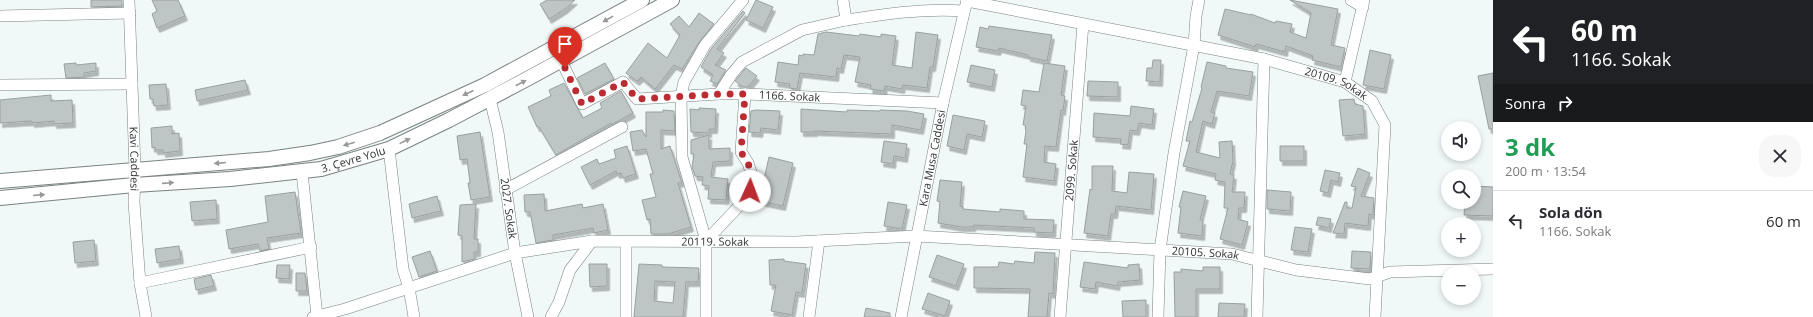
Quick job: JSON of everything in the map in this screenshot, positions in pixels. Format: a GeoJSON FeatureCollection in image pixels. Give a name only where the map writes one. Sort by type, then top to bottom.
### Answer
{"type":"FeatureCollection","features":[{"type":"Feature","properties":{"kind":"main road","name":"3. Çevre Yolu"},"geometry":{"type":"LineString","coordinates":[[0,181],[261,159],[310,153],[362,140],[485,85],[642,0]]}},
{"type":"Feature","properties":{"kind":"main road","name":"3. Çevre Yolu"},"geometry":{"type":"LineString","coordinates":[[0,198],[134,185],[230,179],[302,172],[321,169],[389,149],[490,99],[672,0]]}},
{"type":"Feature","properties":{"kind":"street","name":"Kavi Caddesi"},"geometry":{"type":"LineString","coordinates":[[129,0],[135,169],[134,185],[140,283],[146,317]]}},
{"type":"Feature","properties":{"kind":"street"},"geometry":{"type":"LineString","coordinates":[[706,317],[706,241],[682,157],[680,96],[684,82],[705,45],[743,0]]}},
{"type":"Feature","properties":{"kind":"street"},"geometry":{"type":"LineString","coordinates":[[843,0],[846,20]]}},
{"type":"Feature","properties":{"kind":"street"},"geometry":{"type":"LineString","coordinates":[[1158,317],[1160,250],[1174,153],[1194,45],[1199,0]]}},
{"type":"Feature","properties":{"kind":"street"},"geometry":{"type":"LineString","coordinates":[[1345,82],[1363,3],[1351,0]]}},
{"type":"Feature","properties":{"kind":"street","name":"20109. Sokak"},"geometry":{"type":"LineString","coordinates":[[720,94],[731,75],[742,62],[802,30],[846,20],[883,14],[940,9],[966,4],[1083,24],[1264,59],[1345,82],[1372,101],[1385,125],[1375,317]]}},
{"type":"Feature","properties":{"kind":"street","name":"Kara Musa Caddesi"},"geometry":{"type":"LineString","coordinates":[[901,317],[943,103],[966,4]]}},
{"type":"Feature","properties":{"kind":"street"},"geometry":{"type":"LineString","coordinates":[[0,16],[130,13]]}},
{"type":"Feature","properties":{"kind":"street","name":"2099. Sokak"},"geometry":{"type":"LineString","coordinates":[[1060,317],[1083,24]]}},
{"type":"Feature","properties":{"kind":"street"},"geometry":{"type":"LineString","coordinates":[[1257,317],[1257,261],[1264,59]]}},
{"type":"Feature","properties":{"kind":"street","name":"1166. Sokak"},"geometry":{"type":"LineString","coordinates":[[561,60],[582,104],[623,82],[637,99],[745,94],[943,103]]}},
{"type":"Feature","properties":{"kind":"street"},"geometry":{"type":"LineString","coordinates":[[0,85],[132,84]]}},
{"type":"Feature","properties":{"kind":"street"},"geometry":{"type":"LineString","coordinates":[[706,241],[740,205],[750,191],[752,175],[748,163],[741,152],[745,94]]}},
{"type":"Feature","properties":{"kind":"street","name":"2027. Sokak"},"geometry":{"type":"LineString","coordinates":[[490,99],[498,132],[515,253],[528,317]]}},
{"type":"Feature","properties":{"kind":"street"},"geometry":{"type":"LineString","coordinates":[[505,190],[622,127]]}},
{"type":"Feature","properties":{"kind":"street"},"geometry":{"type":"LineString","coordinates":[[389,149],[403,269],[409,288],[414,317]]}},
{"type":"Feature","properties":{"kind":"street"},"geometry":{"type":"LineString","coordinates":[[302,172],[311,247],[315,316]]}},
{"type":"Feature","properties":{"kind":"street","name":"20105. Sokak"},"geometry":{"type":"LineString","coordinates":[[916,236],[1232,254],[1296,270],[1370,279],[1390,272],[1493,269]]}},
{"type":"Feature","properties":{"kind":"street","name":"20119. Sokak"},"geometry":{"type":"LineString","coordinates":[[315,316],[345,309],[515,253],[592,241],[796,242],[916,236]]}},
{"type":"Feature","properties":{"kind":"street"},"geometry":{"type":"LineString","coordinates":[[551,317],[559,302],[570,270],[592,241]]}},
{"type":"Feature","properties":{"kind":"street"},"geometry":{"type":"LineString","coordinates":[[809,317],[819,241]]}},
{"type":"Feature","properties":{"kind":"street"},"geometry":{"type":"LineString","coordinates":[[626,242],[626,317]]}},
{"type":"Feature","properties":{"kind":"street"},"geometry":{"type":"LineString","coordinates":[[140,283],[311,247]]}},
{"type":"Feature","properties":{"kind":"building"},"geometry":{"type":"Polygon","coordinates":[[[91,0],[122,0],[122,6],[91,7],[91,0]]]}},
{"type":"Feature","properties":{"kind":"building"},"geometry":{"type":"Polygon","coordinates":[[[152,0],[178,0],[185,16],[157,28],[152,14],[157,11],[152,0]]]}},
{"type":"Feature","properties":{"kind":"building"},"geometry":{"type":"Polygon","coordinates":[[[547,0],[575,0],[565,9],[549,19],[540,4],[547,0]]]}},
{"type":"Feature","properties":{"kind":"building"},"geometry":{"type":"Polygon","coordinates":[[[756,0],[773,7],[763,28],[746,20],[756,0]]]}},
{"type":"Feature","properties":{"kind":"building"},"geometry":{"type":"Polygon","coordinates":[[[1290,0],[1338,9],[1331,45],[1345,48],[1341,67],[1312,60],[1313,56],[1286,46],[1285,52],[1256,44],[1255,47],[1218,35],[1225,9],[1251,14],[1275,23],[1276,21],[1292,24],[1290,32],[1306,38],[1311,13],[1290,0]]]}},
{"type":"Feature","properties":{"kind":"building"},"geometry":{"type":"Polygon","coordinates":[[[743,11],[745,13],[717,49],[724,53],[715,65],[726,70],[717,84],[710,81],[713,75],[701,67],[711,49],[743,11]]]}},
{"type":"Feature","properties":{"kind":"building"},"geometry":{"type":"Polygon","coordinates":[[[699,13],[714,24],[700,41],[682,69],[674,65],[655,89],[641,77],[637,81],[626,73],[648,43],[667,58],[680,35],[670,24],[679,16],[689,27],[699,13]]]}},
{"type":"Feature","properties":{"kind":"building"},"geometry":{"type":"Polygon","coordinates":[[[989,26],[1052,35],[1047,61],[999,48],[998,51],[976,47],[980,27],[988,29],[989,26]]]}},
{"type":"Feature","properties":{"kind":"building"},"geometry":{"type":"Polygon","coordinates":[[[826,32],[859,36],[860,34],[881,37],[881,34],[896,36],[892,65],[912,68],[916,32],[938,35],[933,67],[930,67],[927,88],[903,85],[902,89],[885,86],[884,91],[870,89],[871,85],[855,82],[860,57],[844,55],[841,69],[837,68],[836,77],[800,73],[797,89],[789,88],[790,84],[775,82],[778,62],[798,65],[799,55],[814,55],[818,34],[826,32]]]}},
{"type":"Feature","properties":{"kind":"building"},"geometry":{"type":"Polygon","coordinates":[[[1370,50],[1391,55],[1384,89],[1363,85],[1370,50]]]}},
{"type":"Feature","properties":{"kind":"building"},"geometry":{"type":"Polygon","coordinates":[[[1153,60],[1161,60],[1160,82],[1146,81],[1147,68],[1152,68],[1153,60]]]}},
{"type":"Feature","properties":{"kind":"building"},"geometry":{"type":"Polygon","coordinates":[[[1207,62],[1226,66],[1226,68],[1253,72],[1249,96],[1217,91],[1211,112],[1215,113],[1212,124],[1203,121],[1196,152],[1220,158],[1219,142],[1232,141],[1233,161],[1230,174],[1234,175],[1232,192],[1245,192],[1244,208],[1239,208],[1238,219],[1248,222],[1242,245],[1220,239],[1228,208],[1224,208],[1225,182],[1215,180],[1216,174],[1183,166],[1190,141],[1186,141],[1190,121],[1192,122],[1202,88],[1207,62]]]}},
{"type":"Feature","properties":{"kind":"building"},"geometry":{"type":"Polygon","coordinates":[[[76,63],[76,65],[96,63],[96,71],[84,73],[84,77],[66,78],[64,64],[76,63]]]}},
{"type":"Feature","properties":{"kind":"building"},"geometry":{"type":"Polygon","coordinates":[[[605,63],[614,79],[585,94],[577,78],[605,63]]]}},
{"type":"Feature","properties":{"kind":"building"},"geometry":{"type":"Polygon","coordinates":[[[1044,63],[1065,66],[1061,95],[1065,96],[1063,111],[1061,110],[1056,147],[1045,146],[1044,162],[1056,164],[1054,181],[1023,177],[1027,144],[1024,144],[1026,131],[1025,125],[1023,125],[1026,106],[1021,105],[1023,90],[1039,92],[1044,63]]]}},
{"type":"Feature","properties":{"kind":"building"},"geometry":{"type":"Polygon","coordinates":[[[971,65],[995,70],[992,87],[967,82],[971,65]]]}},
{"type":"Feature","properties":{"kind":"building"},"geometry":{"type":"Polygon","coordinates":[[[746,68],[757,76],[748,87],[743,87],[735,81],[746,68]]]}},
{"type":"Feature","properties":{"kind":"building"},"geometry":{"type":"Polygon","coordinates":[[[1493,73],[1493,129],[1489,129],[1478,76],[1493,73]]]}},
{"type":"Feature","properties":{"kind":"building"},"geometry":{"type":"Polygon","coordinates":[[[245,80],[248,90],[197,101],[195,90],[245,80]]]}},
{"type":"Feature","properties":{"kind":"building"},"geometry":{"type":"Polygon","coordinates":[[[1088,81],[1118,82],[1118,97],[1087,96],[1088,81]]]}},
{"type":"Feature","properties":{"kind":"building"},"geometry":{"type":"Polygon","coordinates":[[[564,83],[583,118],[602,108],[600,103],[621,91],[633,113],[611,125],[611,123],[556,155],[539,127],[537,127],[528,107],[551,96],[549,90],[564,83]]]}},
{"type":"Feature","properties":{"kind":"building"},"geometry":{"type":"Polygon","coordinates":[[[166,84],[168,105],[154,106],[153,99],[150,99],[149,85],[166,84]]]}},
{"type":"Feature","properties":{"kind":"building"},"geometry":{"type":"Polygon","coordinates":[[[51,95],[51,101],[72,100],[73,123],[54,124],[54,121],[32,123],[32,121],[0,123],[0,100],[51,95]]]}},
{"type":"Feature","properties":{"kind":"building"},"geometry":{"type":"Polygon","coordinates":[[[1354,99],[1355,104],[1363,106],[1365,134],[1343,136],[1339,100],[1354,99]]]}},
{"type":"Feature","properties":{"kind":"building"},"geometry":{"type":"Polygon","coordinates":[[[1131,106],[1154,109],[1152,125],[1139,123],[1137,131],[1130,130],[1128,145],[1120,144],[1121,139],[1093,137],[1094,113],[1130,116],[1131,106]]]}},
{"type":"Feature","properties":{"kind":"building"},"geometry":{"type":"Polygon","coordinates":[[[699,108],[716,109],[715,129],[709,129],[709,133],[691,132],[690,109],[699,110],[699,108]]]}},
{"type":"Feature","properties":{"kind":"building"},"geometry":{"type":"Polygon","coordinates":[[[801,109],[847,112],[847,110],[907,111],[924,114],[921,130],[892,125],[892,134],[815,131],[801,132],[801,109]]]}},
{"type":"Feature","properties":{"kind":"building"},"geometry":{"type":"Polygon","coordinates":[[[663,110],[674,111],[675,131],[661,130],[661,149],[670,146],[682,182],[678,183],[691,227],[668,234],[651,234],[650,219],[647,220],[642,200],[656,197],[650,174],[653,174],[646,149],[633,151],[630,132],[642,130],[646,137],[646,112],[663,112],[663,110]]]}},
{"type":"Feature","properties":{"kind":"building"},"geometry":{"type":"Polygon","coordinates":[[[751,111],[780,111],[778,130],[761,128],[760,133],[749,132],[751,111]]]}},
{"type":"Feature","properties":{"kind":"building"},"geometry":{"type":"Polygon","coordinates":[[[953,115],[985,121],[982,137],[967,134],[964,150],[947,146],[953,115]]]}},
{"type":"Feature","properties":{"kind":"building"},"geometry":{"type":"Polygon","coordinates":[[[172,126],[172,134],[179,133],[180,151],[163,153],[163,150],[155,150],[155,147],[152,148],[151,128],[172,126]]]}},
{"type":"Feature","properties":{"kind":"building"},"geometry":{"type":"Polygon","coordinates":[[[480,132],[490,197],[471,200],[468,183],[470,183],[467,159],[460,160],[457,136],[480,132]]]}},
{"type":"Feature","properties":{"kind":"building"},"geometry":{"type":"Polygon","coordinates":[[[709,135],[709,149],[730,148],[730,161],[713,162],[711,177],[728,179],[726,200],[708,199],[709,186],[702,185],[703,177],[695,176],[692,167],[694,154],[691,154],[691,140],[709,135]]]}},
{"type":"Feature","properties":{"kind":"building"},"geometry":{"type":"Polygon","coordinates":[[[884,141],[907,144],[905,158],[894,156],[893,164],[881,162],[884,141]]]}},
{"type":"Feature","properties":{"kind":"building"},"geometry":{"type":"Polygon","coordinates":[[[627,146],[636,174],[623,178],[621,173],[617,174],[616,171],[590,185],[581,167],[597,159],[599,164],[616,158],[614,150],[627,146]]]}},
{"type":"Feature","properties":{"kind":"building"},"geometry":{"type":"Polygon","coordinates":[[[1280,146],[1304,146],[1304,161],[1280,161],[1280,146]]]}},
{"type":"Feature","properties":{"kind":"building"},"geometry":{"type":"Polygon","coordinates":[[[769,157],[793,163],[783,206],[759,201],[769,157]]]}},
{"type":"Feature","properties":{"kind":"building"},"geometry":{"type":"Polygon","coordinates":[[[1092,166],[1113,166],[1112,191],[1127,193],[1129,172],[1154,174],[1151,210],[1116,206],[1115,214],[1111,214],[1108,236],[1084,233],[1090,189],[1092,190],[1092,166]]]}},
{"type":"Feature","properties":{"kind":"building"},"geometry":{"type":"Polygon","coordinates":[[[1358,168],[1370,173],[1361,196],[1374,198],[1373,215],[1369,214],[1368,226],[1345,223],[1344,234],[1333,233],[1345,202],[1347,202],[1347,208],[1352,208],[1356,187],[1351,186],[1358,168]]]}},
{"type":"Feature","properties":{"kind":"building"},"geometry":{"type":"Polygon","coordinates":[[[1325,170],[1340,173],[1338,182],[1331,180],[1328,193],[1320,191],[1325,170]]]}},
{"type":"Feature","properties":{"kind":"building"},"geometry":{"type":"Polygon","coordinates":[[[940,180],[962,182],[960,206],[963,207],[963,209],[1000,212],[1000,209],[1024,211],[1024,219],[1054,220],[1053,233],[1034,232],[1034,228],[974,225],[973,227],[961,227],[938,223],[940,202],[937,201],[940,180]]]}},
{"type":"Feature","properties":{"kind":"building"},"geometry":{"type":"Polygon","coordinates":[[[1481,186],[1493,187],[1493,216],[1464,215],[1464,209],[1481,209],[1481,186]]]}},
{"type":"Feature","properties":{"kind":"building"},"geometry":{"type":"Polygon","coordinates":[[[1267,190],[1291,192],[1290,211],[1267,209],[1267,190]]]}},
{"type":"Feature","properties":{"kind":"building"},"geometry":{"type":"Polygon","coordinates":[[[1183,191],[1206,196],[1200,220],[1203,220],[1202,236],[1178,233],[1181,207],[1179,207],[1183,191]]]}},
{"type":"Feature","properties":{"kind":"building"},"geometry":{"type":"Polygon","coordinates":[[[295,192],[301,233],[267,238],[269,249],[260,251],[258,244],[229,249],[226,230],[268,222],[265,196],[295,192]]]}},
{"type":"Feature","properties":{"kind":"building"},"geometry":{"type":"Polygon","coordinates":[[[544,194],[545,211],[582,204],[583,208],[603,204],[608,230],[594,233],[593,228],[553,235],[553,240],[536,243],[530,212],[525,212],[524,195],[544,194]]]}},
{"type":"Feature","properties":{"kind":"building"},"geometry":{"type":"Polygon","coordinates":[[[437,196],[441,211],[412,218],[409,204],[437,196]]]}},
{"type":"Feature","properties":{"kind":"building"},"geometry":{"type":"Polygon","coordinates":[[[216,200],[217,219],[192,221],[190,202],[216,200]]]}},
{"type":"Feature","properties":{"kind":"building"},"geometry":{"type":"Polygon","coordinates":[[[888,202],[907,205],[902,229],[884,226],[888,202]]]}},
{"type":"Feature","properties":{"kind":"building"},"geometry":{"type":"Polygon","coordinates":[[[476,204],[474,239],[478,239],[478,252],[474,252],[474,259],[462,262],[462,236],[458,235],[460,205],[476,204]]]}},
{"type":"Feature","properties":{"kind":"building"},"geometry":{"type":"Polygon","coordinates":[[[1318,217],[1331,219],[1329,228],[1316,225],[1318,217]]]}},
{"type":"Feature","properties":{"kind":"building"},"geometry":{"type":"Polygon","coordinates":[[[1295,227],[1312,229],[1308,252],[1291,250],[1295,227]]]}},
{"type":"Feature","properties":{"kind":"building"},"geometry":{"type":"Polygon","coordinates":[[[94,240],[96,261],[75,263],[73,242],[94,240]]]}},
{"type":"Feature","properties":{"kind":"building"},"geometry":{"type":"Polygon","coordinates":[[[179,246],[181,259],[157,263],[155,249],[179,246]]]}},
{"type":"Feature","properties":{"kind":"building"},"geometry":{"type":"Polygon","coordinates":[[[430,251],[437,271],[419,277],[412,257],[430,251]]]}},
{"type":"Feature","properties":{"kind":"building"},"geometry":{"type":"Polygon","coordinates":[[[1352,251],[1371,252],[1370,269],[1351,268],[1352,251]]]}},
{"type":"Feature","properties":{"kind":"building"},"geometry":{"type":"Polygon","coordinates":[[[1035,252],[1055,253],[1053,294],[1049,293],[1047,317],[1028,317],[1030,289],[974,288],[974,267],[998,267],[999,262],[1014,264],[1015,261],[1034,263],[1035,252]]]}},
{"type":"Feature","properties":{"kind":"building"},"geometry":{"type":"Polygon","coordinates":[[[937,255],[964,264],[956,286],[929,277],[937,255]]]}},
{"type":"Feature","properties":{"kind":"building"},"geometry":{"type":"Polygon","coordinates":[[[784,259],[784,261],[806,264],[802,293],[796,292],[792,315],[771,311],[776,285],[770,285],[769,260],[784,259]]]}},
{"type":"Feature","properties":{"kind":"building"},"geometry":{"type":"Polygon","coordinates":[[[1084,262],[1128,268],[1128,265],[1139,264],[1140,280],[1118,282],[1117,286],[1096,282],[1095,289],[1080,287],[1084,262]]]}},
{"type":"Feature","properties":{"kind":"building"},"geometry":{"type":"Polygon","coordinates":[[[589,264],[607,264],[607,286],[590,287],[589,264]]]}},
{"type":"Feature","properties":{"kind":"building"},"geometry":{"type":"Polygon","coordinates":[[[639,264],[662,265],[662,267],[699,268],[698,282],[686,282],[683,317],[634,317],[639,264]],[[655,281],[654,301],[673,303],[675,282],[655,281]]]}},
{"type":"Feature","properties":{"kind":"building"},"geometry":{"type":"Polygon","coordinates":[[[277,265],[290,265],[289,279],[276,278],[277,265]]]}},
{"type":"Feature","properties":{"kind":"building"},"geometry":{"type":"Polygon","coordinates":[[[1203,267],[1220,267],[1220,289],[1196,289],[1196,317],[1175,317],[1174,272],[1181,272],[1181,269],[1203,271],[1203,267]]]}},
{"type":"Feature","properties":{"kind":"building"},"geometry":{"type":"Polygon","coordinates":[[[296,273],[305,273],[307,291],[296,291],[296,273]]]}},
{"type":"Feature","properties":{"kind":"building"},"geometry":{"type":"Polygon","coordinates":[[[211,275],[214,286],[196,290],[194,279],[211,275]]]}},
{"type":"Feature","properties":{"kind":"building"},"geometry":{"type":"Polygon","coordinates":[[[928,293],[950,301],[945,316],[922,309],[928,293]]]}},
{"type":"Feature","properties":{"kind":"building"},"geometry":{"type":"Polygon","coordinates":[[[1146,300],[1146,317],[1123,317],[1122,301],[1146,300]]]}},
{"type":"Feature","properties":{"kind":"building"},"geometry":{"type":"Polygon","coordinates":[[[1219,303],[1245,304],[1244,317],[1218,317],[1219,303]]]}},
{"type":"Feature","properties":{"kind":"building"},"geometry":{"type":"Polygon","coordinates":[[[866,308],[890,313],[890,317],[864,317],[866,308]]]}},
{"type":"Feature","properties":{"kind":"route"},"geometry":{"type":"LineString","coordinates":[[565,68],[582,104],[623,82],[637,99],[745,94],[741,152],[748,163],[752,175],[750,191]]}}]}
